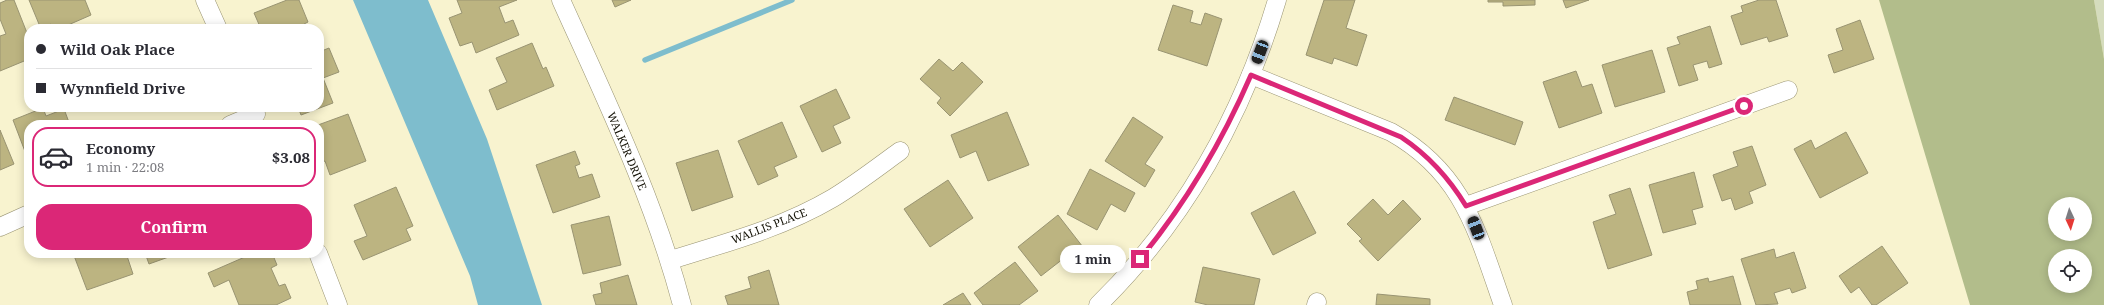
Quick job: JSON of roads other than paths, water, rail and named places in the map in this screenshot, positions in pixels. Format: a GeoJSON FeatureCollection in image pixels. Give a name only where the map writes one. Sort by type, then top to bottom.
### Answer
{"type":"FeatureCollection","features":[{"type":"Feature","properties":{"kind":"street"},"geometry":{"type":"LineString","coordinates":[[205,0],[216,24]]}},
{"type":"Feature","properties":{"kind":"street","name":"WALKER DRIVE"},"geometry":{"type":"LineString","coordinates":[[561,0],[631,159],[670,260],[682,305]]}},
{"type":"Feature","properties":{"kind":"street"},"geometry":{"type":"LineString","coordinates":[[1098,305],[1134,267],[1185,200],[1232,120],[1251,75],[1276,0]]}},
{"type":"Feature","properties":{"kind":"street"},"geometry":{"type":"LineString","coordinates":[[1251,75],[1372,124],[1401,137],[1419,150],[1436,166],[1466,206],[1503,305]]}},
{"type":"Feature","properties":{"kind":"street"},"geometry":{"type":"LineString","coordinates":[[1466,206],[1788,90]]}},
{"type":"Feature","properties":{"kind":"street"},"geometry":{"type":"LineString","coordinates":[[243,120],[256,115]]}},
{"type":"Feature","properties":{"kind":"street","name":"WALLIS PLACE"},"geometry":{"type":"LineString","coordinates":[[670,260],[760,232],[810,210],[852,186],[900,151]]}},
{"type":"Feature","properties":{"kind":"street"},"geometry":{"type":"LineString","coordinates":[[0,227],[24,216]]}},
{"type":"Feature","properties":{"kind":"street"},"geometry":{"type":"LineString","coordinates":[[320,258],[338,305]]}},
{"type":"Feature","properties":{"kind":"water"},"geometry":{"type":"Polygon","coordinates":[[[353,0],[428,0],[487,139],[542,305],[478,305],[470,276],[353,0]]]}},
{"type":"Feature","properties":{"kind":"waterway"},"geometry":{"type":"LineString","coordinates":[[645,60],[792,0]]}}]}
